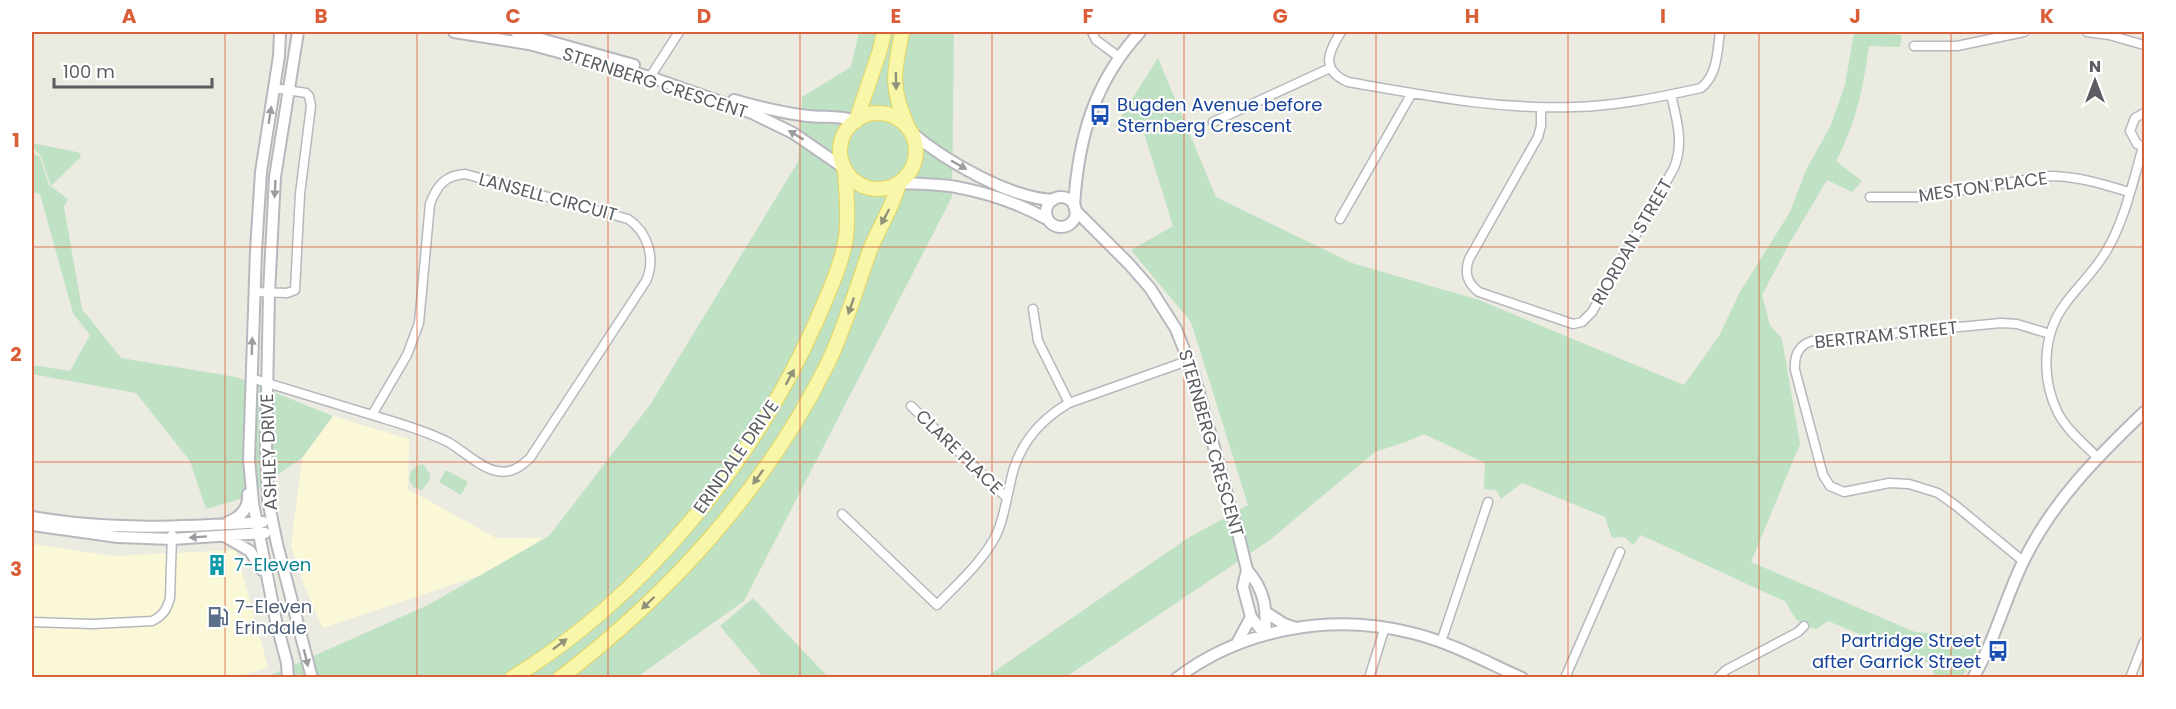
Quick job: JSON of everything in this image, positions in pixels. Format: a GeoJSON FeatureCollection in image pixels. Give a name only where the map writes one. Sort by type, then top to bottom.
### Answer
{"type":"FeatureCollection","features":[{"type":"Feature","properties":{"kind":"main road"},"geometry":{"type":"LineString","coordinates":[[884,32],[856,121],[843,139],[841,153],[844,168],[853,180],[865,187],[886,189],[900,183],[911,171],[916,155],[916,147],[898,104],[894,80],[902,32]]}},
{"type":"Feature","properties":{"kind":"main road"},"geometry":{"type":"LineString","coordinates":[[856,121],[870,114],[884,114],[898,119],[910,130]]}},
{"type":"Feature","properties":{"kind":"main road","name":"ERINDALE DRIVE"},"geometry":{"type":"LineString","coordinates":[[512,678],[562,643],[591,619],[673,541],[719,485],[751,441],[782,392],[809,339],[831,284],[846,239],[848,216],[844,168]]}},
{"type":"Feature","properties":{"kind":"main road","name":"ERINDALE DRIVE"},"geometry":{"type":"LineString","coordinates":[[560,678],[635,616],[690,562],[775,453],[826,365],[846,322],[870,251],[900,183]]}},
{"type":"Feature","properties":{"kind":"street","name":"ASHLEY DRIVE"},"geometry":{"type":"LineString","coordinates":[[280,32],[279,56],[261,172],[254,292],[249,459],[258,528],[287,663],[288,678]]}},
{"type":"Feature","properties":{"kind":"street","name":"ASHLEY DRIVE"},"geometry":{"type":"LineString","coordinates":[[298,32],[275,177],[266,383],[266,459],[268,500],[312,678]]}},
{"type":"Feature","properties":{"kind":"street","name":"STERNBERG CRESCENT"},"geometry":{"type":"LineString","coordinates":[[454,32],[560,48]]}},
{"type":"Feature","properties":{"kind":"street","name":"STERNBERG CRESCENT"},"geometry":{"type":"LineString","coordinates":[[516,32],[560,48],[758,107],[809,116],[844,117],[856,121]]}},
{"type":"Feature","properties":{"kind":"street"},"geometry":{"type":"LineString","coordinates":[[652,74],[679,32]]}},
{"type":"Feature","properties":{"kind":"street"},"geometry":{"type":"LineString","coordinates":[[1092,32],[1096,40],[1119,57]]}},
{"type":"Feature","properties":{"kind":"street"},"geometry":{"type":"LineString","coordinates":[[900,183],[953,187],[986,193],[1027,208],[1056,227],[1067,226],[1074,219],[1077,169],[1092,107],[1119,57],[1140,32]]}},
{"type":"Feature","properties":{"kind":"street"},"geometry":{"type":"LineString","coordinates":[[1341,32],[1328,56],[1330,68],[1338,78],[1348,82],[1464,102],[1541,107],[1607,105],[1701,88],[1710,81],[1714,73],[1720,32]]}},
{"type":"Feature","properties":{"kind":"street"},"geometry":{"type":"LineString","coordinates":[[1914,46],[1958,46],[2024,32]]}},
{"type":"Feature","properties":{"kind":"street"},"geometry":{"type":"LineString","coordinates":[[2087,32],[2109,35],[2145,45]]}},
{"type":"Feature","properties":{"kind":"street"},"geometry":{"type":"LineString","coordinates":[[1213,122],[1330,68]]}},
{"type":"Feature","properties":{"kind":"street","name":"STERNBERG CRESCENT"},"geometry":{"type":"LineString","coordinates":[[652,74],[767,120],[793,133],[844,168]]}},
{"type":"Feature","properties":{"kind":"street"},"geometry":{"type":"LineString","coordinates":[[254,292],[287,293],[295,290],[300,194],[311,106],[306,93],[274,88]]}},
{"type":"Feature","properties":{"kind":"street"},"geometry":{"type":"LineString","coordinates":[[1340,219],[1412,93]]}},
{"type":"Feature","properties":{"kind":"street","name":"RIORDAN STREET"},"geometry":{"type":"LineString","coordinates":[[1541,107],[1541,126],[1538,137],[1469,259],[1466,273],[1471,286],[1479,292],[1573,324],[1582,322],[1592,312],[1674,168],[1679,155],[1680,142],[1671,94]]}},
{"type":"Feature","properties":{"kind":"street"},"geometry":{"type":"LineString","coordinates":[[2097,457],[2069,429],[2050,395],[2046,364],[2050,334],[2064,305],[2093,272],[2118,226],[2144,147],[2132,138],[2130,131],[2135,118],[2145,113]]}},
{"type":"Feature","properties":{"kind":"street"},"geometry":{"type":"LineString","coordinates":[[910,130],[938,153],[1001,186],[1027,197],[1065,198],[1075,208]]}},
{"type":"Feature","properties":{"kind":"street"},"geometry":{"type":"LineString","coordinates":[[1047,219],[1045,211],[1047,206],[1070,183],[1077,169]]}},
{"type":"Feature","properties":{"kind":"street","name":"LANSELL CIRCUIT"},"geometry":{"type":"LineString","coordinates":[[251,378],[372,416],[418,429],[448,442],[492,470],[509,472],[521,467],[530,458],[646,281],[651,264],[643,234],[637,225],[628,219],[465,174],[450,176],[434,192],[430,204],[423,303],[416,334],[407,355],[372,416]]}},
{"type":"Feature","properties":{"kind":"street","name":"MESTON PLACE"},"geometry":{"type":"LineString","coordinates":[[1870,197],[1921,197],[2049,176],[2079,178],[2129,192]]}},
{"type":"Feature","properties":{"kind":"street","name":"STERNBERG CRESCENT"},"geometry":{"type":"LineString","coordinates":[[1075,208],[1150,288],[1168,315],[1190,360],[1247,570],[1243,587],[1251,617],[1265,635]]}},
{"type":"Feature","properties":{"kind":"street","name":"STERNBERG CRESCENT"},"geometry":{"type":"LineString","coordinates":[[1067,226],[1085,228],[1100,236]]}},
{"type":"Feature","properties":{"kind":"street"},"geometry":{"type":"LineString","coordinates":[[1033,309],[1038,341],[1069,403]]}},
{"type":"Feature","properties":{"kind":"street","name":"BERTRAM STREET"},"geometry":{"type":"LineString","coordinates":[[2023,561],[1955,504],[1938,493],[1909,484],[1879,484],[1844,492],[1830,486],[1823,475],[1794,362],[1798,351],[1812,340],[2001,323],[2017,324],[2050,334]]}},
{"type":"Feature","properties":{"kind":"street"},"geometry":{"type":"LineString","coordinates":[[842,514],[937,605],[987,550],[998,530],[1014,467],[1036,428],[1052,413],[1069,403],[1190,360]]}},
{"type":"Feature","properties":{"kind":"street","name":"CLARE PLACE"},"geometry":{"type":"LineString","coordinates":[[911,406],[1007,498]]}},
{"type":"Feature","properties":{"kind":"street"},"geometry":{"type":"LineString","coordinates":[[1976,673],[2023,561],[2060,501],[2097,457],[2142,419]]}},
{"type":"Feature","properties":{"kind":"street"},"geometry":{"type":"LineString","coordinates":[[172,534],[236,519],[243,513],[248,500],[251,474]]}},
{"type":"Feature","properties":{"kind":"street"},"geometry":{"type":"LineString","coordinates":[[1441,642],[1488,502]]}},
{"type":"Feature","properties":{"kind":"street"},"geometry":{"type":"LineString","coordinates":[[32,517],[53,525]]}},
{"type":"Feature","properties":{"kind":"street"},"geometry":{"type":"LineString","coordinates":[[32,525],[224,536],[258,528]]}},
{"type":"Feature","properties":{"kind":"street"},"geometry":{"type":"LineString","coordinates":[[216,525],[274,527]]}},
{"type":"Feature","properties":{"kind":"street"},"geometry":{"type":"LineString","coordinates":[[32,622],[93,624],[152,621],[159,618],[164,613],[170,598],[172,534]]}},
{"type":"Feature","properties":{"kind":"street"},"geometry":{"type":"LineString","coordinates":[[224,536],[240,543],[250,551],[268,580]]}},
{"type":"Feature","properties":{"kind":"street"},"geometry":{"type":"LineString","coordinates":[[1565,678],[1620,552]]}},
{"type":"Feature","properties":{"kind":"street","name":"STERNBERG CRESCENT"},"geometry":{"type":"LineString","coordinates":[[1247,570],[1258,582],[1267,613],[1265,635]]}},
{"type":"Feature","properties":{"kind":"street"},"geometry":{"type":"LineString","coordinates":[[1267,613],[1284,624],[1296,628]]}},
{"type":"Feature","properties":{"kind":"street"},"geometry":{"type":"LineString","coordinates":[[1237,643],[1251,617]]}},
{"type":"Feature","properties":{"kind":"street"},"geometry":{"type":"LineString","coordinates":[[279,633],[297,619]]}},
{"type":"Feature","properties":{"kind":"street"},"geometry":{"type":"LineString","coordinates":[[1177,678],[1203,660],[1237,643],[1296,628],[1342,623],[1384,627],[1413,633],[1441,642],[1509,675],[1522,678]]}},
{"type":"Feature","properties":{"kind":"street"},"geometry":{"type":"LineString","coordinates":[[1369,678],[1384,627]]}},
{"type":"Feature","properties":{"kind":"street"},"geometry":{"type":"LineString","coordinates":[[1718,678],[1726,670],[1804,627]]}},
{"type":"Feature","properties":{"kind":"street"},"geometry":{"type":"LineString","coordinates":[[2130,678],[2145,642]]}},
{"type":"Feature","properties":{"kind":"shaded area"},"geometry":{"type":"Polygon","coordinates":[[[333,416],[409,439],[408,489],[496,538],[542,538],[516,557],[487,573],[323,628],[305,588],[291,546],[302,458],[333,416]]]}},
{"type":"Feature","properties":{"kind":"shaded area"},"geometry":{"type":"Polygon","coordinates":[[[32,544],[113,556],[236,550],[268,667],[235,678],[32,677],[32,544]]]}},
{"type":"Feature","properties":{"kind":"green space"},"geometry":{"type":"Polygon","coordinates":[[[859,32],[954,32],[952,197],[744,601],[637,677],[264,678],[426,606],[549,536],[650,405],[798,162],[802,97],[851,67],[859,32]]]}},
{"type":"Feature","properties":{"kind":"green space"},"geometry":{"type":"Polygon","coordinates":[[[1854,32],[1902,35],[1900,47],[1869,46],[1858,105],[1849,133],[1836,161],[1862,181],[1852,192],[1827,180],[1762,295],[1770,325],[1782,339],[1800,444],[1751,562],[1915,632],[1977,636],[1976,655],[1962,677],[1936,677],[1929,663],[1828,621],[1816,629],[1805,625],[1794,616],[1786,602],[1641,535],[1633,545],[1624,537],[1612,538],[1605,517],[1522,483],[1501,499],[1496,490],[1484,489],[1485,463],[1424,434],[1375,452],[1270,540],[1066,677],[985,678],[1188,538],[1248,505],[1191,322],[1131,250],[1173,226],[1143,130],[1115,126],[1158,58],[1216,197],[1352,263],[1479,300],[1684,385],[1719,336],[1740,292],[1790,212],[1806,170],[1830,127],[1845,85],[1854,32]]]}},
{"type":"Feature","properties":{"kind":"green space"},"geometry":{"type":"Polygon","coordinates":[[[32,143],[81,153],[79,159],[51,186],[41,156],[32,147],[32,143]]]}},
{"type":"Feature","properties":{"kind":"green space"},"geometry":{"type":"Polygon","coordinates":[[[32,152],[40,157],[49,185],[68,199],[64,207],[82,309],[121,358],[236,377],[333,416],[302,458],[244,498],[206,509],[190,461],[136,393],[32,374],[32,365],[70,371],[90,335],[73,313],[40,194],[32,192],[32,152]]]}},
{"type":"Feature","properties":{"kind":"green space"},"geometry":{"type":"Polygon","coordinates":[[[423,464],[430,474],[430,479],[422,490],[413,487],[410,475],[412,470],[423,464]]]}},
{"type":"Feature","properties":{"kind":"green space"},"geometry":{"type":"Polygon","coordinates":[[[446,470],[468,482],[461,495],[439,482],[446,470]]]}},
{"type":"Feature","properties":{"kind":"green space"},"geometry":{"type":"Polygon","coordinates":[[[753,598],[828,677],[763,677],[720,626],[753,598]]]}},
{"type":"Feature","properties":{"kind":"place","name":"Bugden Avenue before Sternberg Crescent"},"geometry":{"type":"Point","coordinates":[1100,115]}},
{"type":"Feature","properties":{"kind":"place","name":"7-Eleven"},"geometry":{"type":"Point","coordinates":[217,565]}},
{"type":"Feature","properties":{"kind":"place","name":"7-Eleven Erindale"},"geometry":{"type":"Point","coordinates":[218,617]}},
{"type":"Feature","properties":{"kind":"place","name":"Partridge Street after Garrick Street"},"geometry":{"type":"Point","coordinates":[1998,651]}}]}
